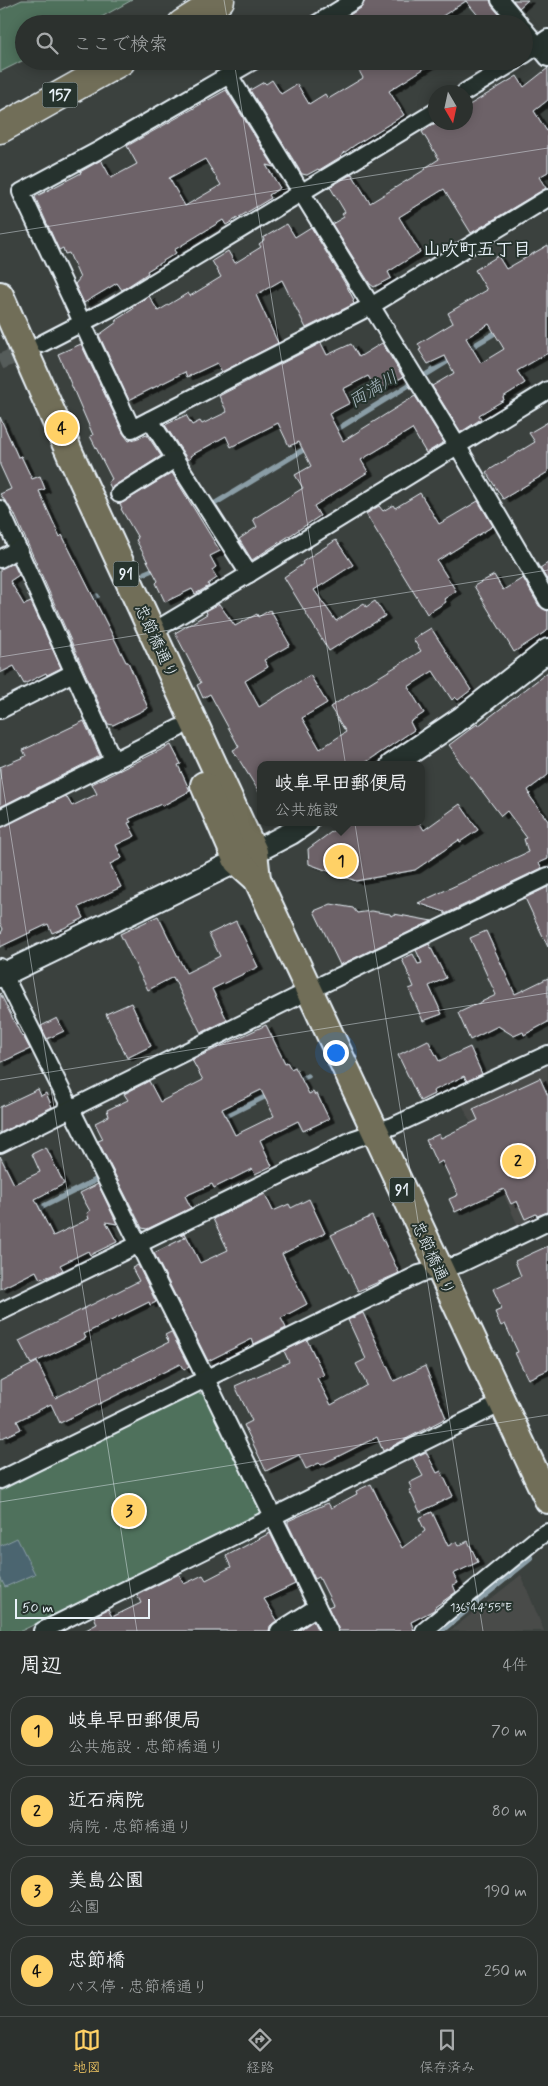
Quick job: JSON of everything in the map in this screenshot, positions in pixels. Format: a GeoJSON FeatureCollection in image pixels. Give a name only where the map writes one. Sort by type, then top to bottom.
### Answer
{"type":"FeatureCollection","features":[{"type":"Feature","properties":{"kind":"highway"},"geometry":{"type":"LineString","coordinates":[[196,15],[220,0]]}},
{"type":"Feature","properties":{"kind":"highway","name":"157"},"geometry":{"type":"LineString","coordinates":[[0,129],[105,70]]}},
{"type":"Feature","properties":{"kind":"main road","name":"忠節橋通り"},"geometry":{"type":"LineString","coordinates":[[0,295],[152,632],[246,856]]}},
{"type":"Feature","properties":{"kind":"main road","name":"忠節橋通り"},"geometry":{"type":"LineString","coordinates":[[0,336],[179,728],[257,879],[548,1500]]}},
{"type":"Feature","properties":{"kind":"street"},"geometry":{"type":"LineString","coordinates":[[331,15],[355,0]]}},
{"type":"Feature","properties":{"kind":"street"},"geometry":{"type":"LineString","coordinates":[[500,0],[512,15]]}},
{"type":"Feature","properties":{"kind":"street"},"geometry":{"type":"LineString","coordinates":[[537,46],[548,58]]}},
{"type":"Feature","properties":{"kind":"street"},"geometry":{"type":"LineString","coordinates":[[238,70],[22,192],[132,429],[371,306],[548,198]]}},
{"type":"Feature","properties":{"kind":"street"},"geometry":{"type":"LineString","coordinates":[[473,87],[501,70]]}},
{"type":"Feature","properties":{"kind":"street"},"geometry":{"type":"LineString","coordinates":[[229,75],[458,445],[548,601]]}},
{"type":"Feature","properties":{"kind":"street"},"geometry":{"type":"LineString","coordinates":[[41,344],[83,323],[428,116]]}},
{"type":"Feature","properties":{"kind":"street"},"geometry":{"type":"LineString","coordinates":[[152,632],[548,390]]}},
{"type":"Feature","properties":{"kind":"street"},"geometry":{"type":"LineString","coordinates":[[150,420],[249,574]]}},
{"type":"Feature","properties":{"kind":"street"},"geometry":{"type":"LineString","coordinates":[[119,494],[175,458]]}},
{"type":"Feature","properties":{"kind":"street"},"geometry":{"type":"LineString","coordinates":[[0,509],[114,762]]}},
{"type":"Feature","properties":{"kind":"street"},"geometry":{"type":"LineString","coordinates":[[0,559],[18,548]]}},
{"type":"Feature","properties":{"kind":"street"},"geometry":{"type":"LineString","coordinates":[[398,761],[463,717],[548,650]]}},
{"type":"Feature","properties":{"kind":"street"},"geometry":{"type":"LineString","coordinates":[[0,710],[73,673]]}},
{"type":"Feature","properties":{"kind":"street"},"geometry":{"type":"LineString","coordinates":[[0,818],[179,728]]}},
{"type":"Feature","properties":{"kind":"street"},"geometry":{"type":"LineString","coordinates":[[301,826],[246,856],[1,973],[206,1378],[329,1631]]}},
{"type":"Feature","properties":{"kind":"street"},"geometry":{"type":"LineString","coordinates":[[0,1144],[309,991],[548,876]]}},
{"type":"Feature","properties":{"kind":"street"},"geometry":{"type":"LineString","coordinates":[[0,1312],[354,1139],[393,1126],[548,1054]]}},
{"type":"Feature","properties":{"kind":"street"},"geometry":{"type":"LineString","coordinates":[[0,1480],[418,1274],[460,1264],[548,1222]]}},
{"type":"Feature","properties":{"kind":"street"},"geometry":{"type":"LineString","coordinates":[[42,1631],[502,1403]]}},
{"type":"Feature","properties":{"kind":"street"},"geometry":{"type":"LineString","coordinates":[[424,1631],[540,1536],[548,1532]]}},
{"type":"Feature","properties":{"kind":"street"},"geometry":{"type":"LineString","coordinates":[[279,1631],[317,1607]]}},
{"type":"Feature","properties":{"kind":"shaded area"},"geometry":{"type":"Polygon","coordinates":[[[548,1065],[548,1218],[520,1230],[462,1104],[548,1065]]]}},
{"type":"Feature","properties":{"kind":"shaded area"},"geometry":{"type":"Polygon","coordinates":[[[521,1575],[544,1631],[450,1631],[521,1575]]]}},
{"type":"Feature","properties":{"kind":"green space"},"geometry":{"type":"Polygon","coordinates":[[[22,0],[132,0],[105,15],[15,15],[15,64],[0,72],[0,10],[22,0]]]}},
{"type":"Feature","properties":{"kind":"green space"},"geometry":{"type":"Polygon","coordinates":[[[197,1392],[204,1395],[260,1508],[258,1514],[21,1631],[1,1631],[0,1491],[197,1392]]]}},
{"type":"Feature","properties":{"kind":"water"},"geometry":{"type":"Polygon","coordinates":[[[17,1538],[35,1574],[5,1587],[0,1577],[0,1546],[17,1538]]]}},
{"type":"Feature","properties":{"kind":"building"},"geometry":{"type":"Polygon","coordinates":[[[365,0],[490,0],[492,6],[500,15],[478,15],[466,1],[444,15],[350,15],[361,8],[365,0]]]}},
{"type":"Feature","properties":{"kind":"building"},"geometry":{"type":"Polygon","coordinates":[[[513,0],[528,0],[519,8],[513,0]]]}},
{"type":"Feature","properties":{"kind":"building"},"geometry":{"type":"Polygon","coordinates":[[[548,68],[548,100],[534,111],[548,133],[548,172],[539,177],[546,188],[471,233],[444,189],[399,217],[420,252],[388,272],[391,278],[374,287],[370,284],[332,224],[344,217],[342,214],[345,212],[330,187],[352,174],[370,203],[439,159],[422,132],[428,128],[428,130],[473,130],[473,103],[517,76],[524,87],[548,68]]]}},
{"type":"Feature","properties":{"kind":"building"},"geometry":{"type":"Polygon","coordinates":[[[359,70],[422,70],[389,91],[404,115],[319,170],[307,175],[302,174],[250,90],[272,80],[281,94],[297,84],[309,104],[325,94],[328,99],[363,78],[359,70]]]}},
{"type":"Feature","properties":{"kind":"building"},"geometry":{"type":"Polygon","coordinates":[[[226,90],[274,167],[266,165],[280,188],[269,195],[271,198],[226,225],[223,220],[174,250],[176,253],[147,271],[148,273],[122,290],[117,283],[84,303],[75,284],[80,278],[69,253],[65,254],[63,248],[59,250],[35,197],[81,173],[101,160],[111,178],[137,164],[127,146],[226,90]],[[205,159],[169,178],[185,206],[221,185],[205,159]]]}},
{"type":"Feature","properties":{"kind":"building"},"geometry":{"type":"Polygon","coordinates":[[[287,224],[295,237],[311,227],[346,285],[354,300],[354,304],[306,328],[282,280],[256,295],[278,343],[222,372],[217,363],[187,377],[185,372],[129,400],[99,335],[117,322],[116,320],[133,309],[132,307],[149,296],[158,311],[188,293],[190,296],[221,277],[212,261],[228,251],[235,263],[261,247],[259,244],[264,240],[263,238],[287,224]]]}},
{"type":"Feature","properties":{"kind":"building"},"geometry":{"type":"Polygon","coordinates":[[[548,245],[548,353],[517,371],[525,383],[503,397],[504,400],[479,415],[481,419],[461,432],[432,386],[454,373],[445,356],[428,364],[419,350],[421,349],[418,344],[453,323],[448,313],[487,290],[475,270],[498,256],[506,269],[548,245]],[[489,324],[466,338],[481,363],[504,349],[489,324]]]}},
{"type":"Feature","properties":{"kind":"building"},"geometry":{"type":"Polygon","coordinates":[[[321,343],[327,355],[351,344],[359,357],[382,343],[403,377],[377,390],[368,376],[343,389],[350,403],[329,414],[343,441],[415,396],[444,442],[426,453],[412,429],[361,460],[368,472],[314,506],[320,516],[252,560],[239,539],[257,527],[253,519],[303,488],[295,475],[311,466],[299,442],[289,446],[278,423],[231,447],[226,436],[190,456],[191,458],[188,460],[165,425],[186,415],[192,425],[200,421],[202,424],[227,412],[219,396],[321,343]]]}},
{"type":"Feature","properties":{"kind":"building"},"geometry":{"type":"Polygon","coordinates":[[[81,344],[123,433],[129,441],[147,435],[161,456],[111,488],[108,482],[112,479],[90,436],[93,435],[58,354],[81,344]]]}},
{"type":"Feature","properties":{"kind":"building"},"geometry":{"type":"Polygon","coordinates":[[[0,417],[18,457],[21,456],[32,479],[40,476],[45,489],[39,491],[60,537],[62,535],[126,662],[128,662],[148,708],[113,725],[108,724],[14,513],[0,494],[11,489],[0,465],[0,417]]]}},
{"type":"Feature","properties":{"kind":"building"},"geometry":{"type":"Polygon","coordinates":[[[548,422],[548,472],[503,499],[486,472],[535,442],[529,433],[548,422]]]}},
{"type":"Feature","properties":{"kind":"building"},"geometry":{"type":"Polygon","coordinates":[[[172,473],[220,551],[210,556],[216,567],[212,570],[217,578],[208,584],[209,586],[195,594],[192,589],[165,602],[156,583],[158,581],[136,540],[138,538],[120,504],[172,473]]]}},
{"type":"Feature","properties":{"kind":"building"},"geometry":{"type":"Polygon","coordinates":[[[420,493],[439,524],[478,501],[493,526],[437,561],[456,591],[444,599],[446,602],[427,614],[366,514],[379,506],[383,511],[393,505],[395,508],[420,493]]]}},
{"type":"Feature","properties":{"kind":"building"},"geometry":{"type":"Polygon","coordinates":[[[336,540],[353,565],[314,590],[336,621],[364,603],[366,607],[375,601],[385,616],[329,651],[284,577],[303,564],[302,562],[336,540]]]}},
{"type":"Feature","properties":{"kind":"building"},"geometry":{"type":"Polygon","coordinates":[[[13,563],[19,575],[10,581],[24,605],[31,602],[61,668],[24,684],[14,666],[0,673],[0,569],[13,563]]]}},
{"type":"Feature","properties":{"kind":"building"},"geometry":{"type":"Polygon","coordinates":[[[548,563],[548,581],[540,568],[548,563]]]}},
{"type":"Feature","properties":{"kind":"building"},"geometry":{"type":"Polygon","coordinates":[[[494,575],[503,590],[523,578],[539,606],[548,611],[548,630],[514,652],[474,586],[494,575]]]}},
{"type":"Feature","properties":{"kind":"building"},"geometry":{"type":"Polygon","coordinates":[[[219,604],[235,626],[257,614],[258,617],[270,610],[290,645],[264,660],[268,667],[245,681],[259,707],[310,675],[327,703],[302,718],[320,749],[346,732],[330,707],[421,651],[413,639],[431,628],[471,690],[458,700],[455,697],[452,700],[433,671],[408,687],[424,713],[410,722],[414,730],[368,761],[257,761],[257,789],[233,750],[239,747],[210,694],[203,698],[197,685],[201,683],[175,633],[207,614],[206,611],[219,604]]]}},
{"type":"Feature","properties":{"kind":"building"},"geometry":{"type":"Polygon","coordinates":[[[548,672],[548,775],[528,790],[529,795],[548,821],[548,859],[539,863],[542,868],[445,914],[445,912],[418,903],[528,852],[524,839],[527,838],[507,811],[501,816],[449,745],[477,724],[478,726],[548,672]]]}},
{"type":"Feature","properties":{"kind":"building"},"geometry":{"type":"Polygon","coordinates":[[[84,721],[100,756],[0,807],[0,767],[26,756],[23,750],[84,721]]]}},
{"type":"Feature","properties":{"kind":"building"},"geometry":{"type":"Polygon","coordinates":[[[171,745],[181,764],[178,765],[190,791],[162,806],[161,804],[129,819],[131,822],[128,823],[135,836],[116,845],[122,858],[110,864],[121,887],[79,907],[84,918],[64,928],[52,933],[48,924],[0,947],[0,935],[3,929],[0,923],[0,828],[66,796],[72,806],[97,794],[92,784],[171,745]]]}},
{"type":"Feature","properties":{"kind":"building"},"geometry":{"type":"Polygon","coordinates":[[[460,804],[478,830],[460,842],[459,840],[415,870],[356,881],[309,864],[308,849],[334,830],[336,832],[344,826],[422,826],[424,830],[460,804]]]}},
{"type":"Feature","properties":{"kind":"building"},"geometry":{"type":"Polygon","coordinates":[[[548,887],[548,947],[525,898],[548,887]]]}},
{"type":"Feature","properties":{"kind":"building"},"geometry":{"type":"Polygon","coordinates":[[[331,904],[353,908],[357,913],[371,911],[390,914],[391,916],[394,914],[432,921],[340,965],[314,911],[331,904]]]}},
{"type":"Feature","properties":{"kind":"building"},"geometry":{"type":"Polygon","coordinates":[[[158,916],[186,973],[220,956],[209,934],[236,921],[258,967],[212,989],[227,1020],[201,1033],[173,977],[148,990],[120,934],[158,916]]]}},
{"type":"Feature","properties":{"kind":"building"},"geometry":{"type":"Polygon","coordinates":[[[486,931],[515,994],[548,978],[548,1022],[524,1035],[523,1032],[514,1036],[498,1026],[470,1040],[458,1013],[496,995],[470,938],[486,931]]]}},
{"type":"Feature","properties":{"kind":"building"},"geometry":{"type":"Polygon","coordinates":[[[429,944],[446,978],[429,986],[442,1014],[423,1021],[409,989],[414,987],[402,959],[413,954],[418,964],[422,963],[416,950],[429,944]]]}},
{"type":"Feature","properties":{"kind":"building"},"geometry":{"type":"Polygon","coordinates":[[[0,993],[30,1049],[0,1063],[0,993]]]}},
{"type":"Feature","properties":{"kind":"building"},"geometry":{"type":"Polygon","coordinates":[[[131,1003],[151,1046],[127,1058],[106,1014],[131,1003]]]}},
{"type":"Feature","properties":{"kind":"building"},"geometry":{"type":"Polygon","coordinates":[[[57,1018],[64,1031],[47,1039],[41,1026],[57,1018]]]}},
{"type":"Feature","properties":{"kind":"building"},"geometry":{"type":"Polygon","coordinates":[[[266,1025],[285,1063],[287,1062],[291,1069],[295,1067],[309,1094],[313,1092],[315,1095],[317,1094],[329,1119],[303,1131],[298,1121],[260,1140],[272,1166],[255,1174],[252,1169],[214,1188],[212,1184],[185,1196],[191,1208],[147,1229],[142,1228],[98,1141],[103,1139],[95,1123],[109,1116],[107,1110],[128,1100],[124,1094],[149,1081],[160,1102],[203,1080],[192,1060],[266,1025]],[[261,1090],[222,1109],[235,1135],[274,1116],[261,1090]]]}},
{"type":"Feature","properties":{"kind":"building"},"geometry":{"type":"Polygon","coordinates":[[[428,1040],[439,1061],[470,1047],[482,1074],[467,1081],[464,1076],[433,1091],[434,1094],[420,1101],[398,1055],[428,1040]]]}},
{"type":"Feature","properties":{"kind":"building"},"geometry":{"type":"Polygon","coordinates":[[[540,1078],[548,1096],[548,1212],[537,1216],[536,1214],[525,1219],[517,1201],[511,1204],[504,1189],[455,1212],[449,1199],[458,1195],[442,1161],[437,1164],[426,1140],[439,1134],[441,1138],[478,1120],[473,1109],[540,1078]]]}},
{"type":"Feature","properties":{"kind":"building"},"geometry":{"type":"Polygon","coordinates":[[[38,1089],[41,1096],[46,1093],[52,1107],[0,1133],[0,1107],[38,1089]]]}},
{"type":"Feature","properties":{"kind":"building"},"geometry":{"type":"Polygon","coordinates":[[[46,1147],[64,1184],[35,1199],[53,1236],[89,1219],[87,1213],[90,1211],[80,1193],[98,1184],[117,1224],[106,1222],[117,1242],[90,1255],[88,1251],[60,1265],[63,1270],[50,1276],[40,1279],[36,1271],[0,1289],[0,1156],[14,1184],[40,1172],[32,1154],[46,1147]]]}},
{"type":"Feature","properties":{"kind":"building"},"geometry":{"type":"Polygon","coordinates":[[[265,1194],[273,1211],[289,1204],[291,1208],[309,1199],[325,1233],[282,1254],[307,1304],[281,1318],[286,1328],[254,1344],[252,1339],[208,1361],[154,1253],[186,1237],[180,1235],[185,1233],[200,1263],[228,1250],[213,1219],[265,1194]]]}},
{"type":"Feature","properties":{"kind":"building"},"geometry":{"type":"Polygon","coordinates":[[[372,1216],[399,1273],[358,1291],[331,1235],[372,1216]]]}},
{"type":"Feature","properties":{"kind":"building"},"geometry":{"type":"Polygon","coordinates":[[[548,1246],[548,1370],[528,1379],[515,1353],[518,1352],[505,1324],[501,1326],[495,1312],[502,1309],[493,1289],[521,1276],[515,1261],[548,1246]]]}},
{"type":"Feature","properties":{"kind":"building"},"geometry":{"type":"Polygon","coordinates":[[[138,1265],[156,1302],[150,1305],[149,1302],[84,1334],[86,1338],[31,1364],[19,1341],[139,1281],[132,1268],[138,1265]]]}},
{"type":"Feature","properties":{"kind":"building"},"geometry":{"type":"Polygon","coordinates":[[[363,1313],[394,1381],[425,1366],[446,1418],[383,1451],[377,1437],[321,1465],[319,1463],[306,1469],[299,1455],[266,1471],[244,1425],[252,1421],[235,1386],[289,1362],[284,1351],[307,1340],[324,1375],[317,1378],[331,1405],[367,1385],[356,1364],[366,1359],[348,1320],[363,1313]]]}},
{"type":"Feature","properties":{"kind":"building"},"geometry":{"type":"Polygon","coordinates":[[[171,1332],[189,1367],[184,1370],[180,1364],[60,1423],[51,1404],[17,1421],[21,1429],[0,1439],[0,1381],[37,1362],[55,1398],[169,1342],[165,1335],[171,1332]]]}},
{"type":"Feature","properties":{"kind":"building"},"geometry":{"type":"Polygon","coordinates":[[[426,1452],[437,1473],[441,1471],[453,1496],[420,1512],[409,1490],[412,1489],[409,1483],[423,1476],[413,1458],[426,1452]]]}},
{"type":"Feature","properties":{"kind":"building"},"geometry":{"type":"Polygon","coordinates":[[[371,1484],[402,1548],[425,1531],[419,1518],[432,1512],[448,1546],[456,1542],[458,1546],[468,1541],[478,1562],[453,1574],[458,1583],[453,1585],[456,1592],[435,1607],[434,1610],[411,1622],[414,1631],[339,1631],[328,1607],[333,1605],[319,1577],[315,1579],[288,1524],[288,1521],[328,1503],[331,1508],[357,1494],[356,1491],[371,1484]]]}},
{"type":"Feature","properties":{"kind":"building"},"geometry":{"type":"Polygon","coordinates":[[[270,1533],[295,1584],[264,1599],[277,1620],[270,1626],[269,1631],[84,1631],[97,1624],[94,1616],[108,1609],[112,1617],[141,1603],[137,1595],[179,1574],[184,1584],[203,1575],[206,1580],[231,1567],[226,1556],[270,1533]]]}},
{"type":"Feature","properties":{"kind":"building"},"geometry":{"type":"Polygon","coordinates":[[[313,1621],[318,1631],[298,1631],[313,1621]]]}},
{"type":"Feature","properties":{"kind":"waterway","name":"両満川"},"geometry":{"type":"LineString","coordinates":[[465,351],[500,330]]}},
{"type":"Feature","properties":{"kind":"waterway","name":"両満川"},"geometry":{"type":"LineString","coordinates":[[331,433],[453,358]]}},
{"type":"Feature","properties":{"kind":"waterway","name":"両満川"},"geometry":{"type":"LineString","coordinates":[[214,504],[308,447]]}},
{"type":"Feature","properties":{"kind":"waterway","name":"両満川"},"geometry":{"type":"LineString","coordinates":[[145,573],[157,568]]}},
{"type":"Feature","properties":{"kind":"waterway","name":"両満川"},"geometry":{"type":"LineString","coordinates":[[87,601],[97,596]]}},
{"type":"Feature","properties":{"kind":"waterway"},"geometry":{"type":"LineString","coordinates":[[296,1081],[308,1076]]}},
{"type":"Feature","properties":{"kind":"waterway"},"geometry":{"type":"LineString","coordinates":[[220,1119],[270,1094]]}},
{"type":"Feature","properties":{"kind":"waterway"},"geometry":{"type":"LineString","coordinates":[[34,1211],[120,1168]]}},
{"type":"Feature","properties":{"kind":"waterway"},"geometry":{"type":"LineString","coordinates":[[441,1631],[531,1558]]}},
{"type":"Feature","properties":{"kind":"tunnel"},"geometry":{"type":"LineString","coordinates":[[0,362],[32,348]]}},
{"type":"Feature","properties":{"kind":"place","name":"忠節橋"},"geometry":{"type":"Point","coordinates":[62,428]}},
{"type":"Feature","properties":{"kind":"place","name":"岐阜早田郵便局"},"geometry":{"type":"Point","coordinates":[341,861]}},
{"type":"Feature","properties":{"kind":"place","name":"近石病院"},"geometry":{"type":"Point","coordinates":[518,1161]}},
{"type":"Feature","properties":{"kind":"place","name":"美島公園"},"geometry":{"type":"Point","coordinates":[129,1511]}},
{"type":"Feature","properties":{"kind":"district","name":"山吹町五丁目"},"geometry":{"type":"Point","coordinates":[477,249]}}]}
